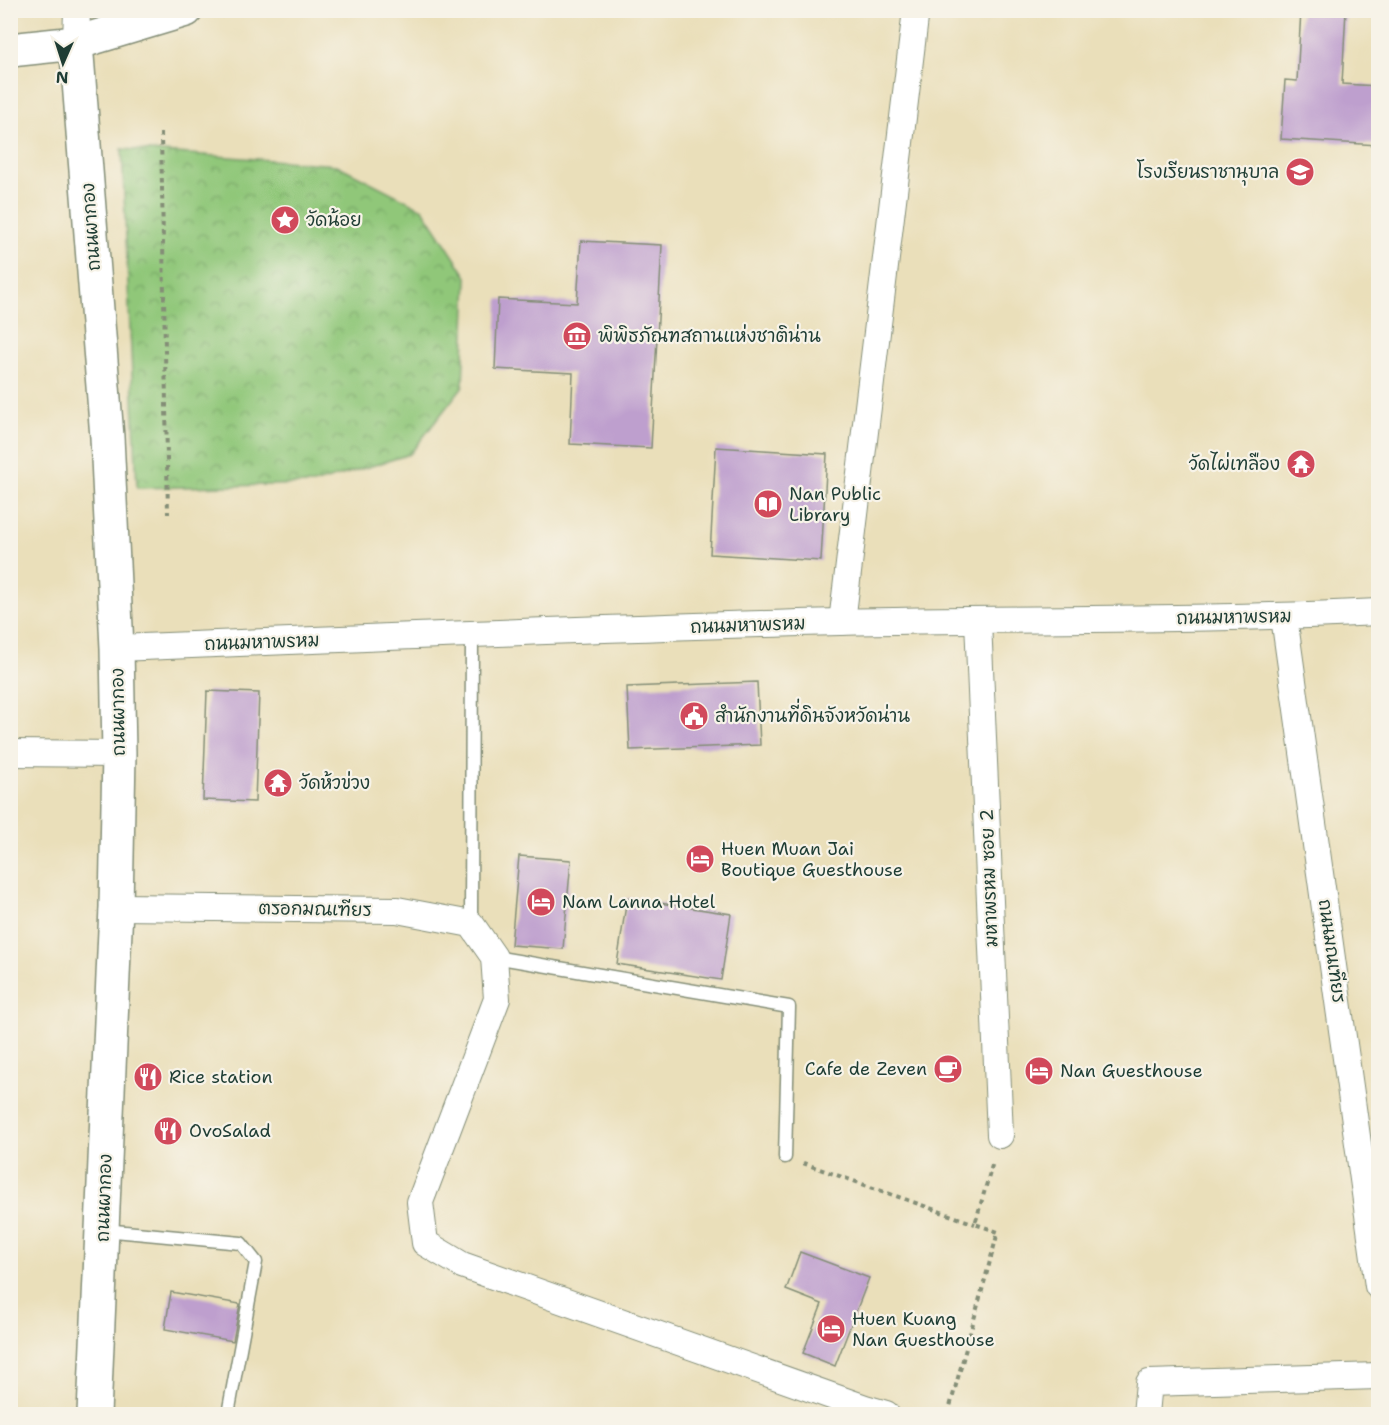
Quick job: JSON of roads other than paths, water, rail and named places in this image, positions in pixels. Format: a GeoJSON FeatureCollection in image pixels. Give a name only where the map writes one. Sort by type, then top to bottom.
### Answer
{"type":"FeatureCollection","features":[{"type":"Feature","properties":{"kind":"main road"},"geometry":{"type":"LineString","coordinates":[[10,50],[76,43],[186,10]]}},
{"type":"Feature","properties":{"kind":"main road","name":"ถนนผากอง"},"geometry":{"type":"LineString","coordinates":[[76,43],[107,437],[117,648],[119,754],[116,907],[94,1414]]}},
{"type":"Feature","properties":{"kind":"street","name":"ถนนผากอง"},"geometry":{"type":"LineString","coordinates":[[76,43],[77,10]]}},
{"type":"Feature","properties":{"kind":"street"},"geometry":{"type":"LineString","coordinates":[[842,622],[916,10]]}},
{"type":"Feature","properties":{"kind":"street","name":"ถนนมหาพรหม"},"geometry":{"type":"LineString","coordinates":[[117,648],[472,633],[842,622],[1284,617],[1378,612]]}},
{"type":"Feature","properties":{"kind":"street","name":"ถนนมณเฑียร"},"geometry":{"type":"LineString","coordinates":[[1284,617],[1370,1164],[1378,1286]]}},
{"type":"Feature","properties":{"kind":"street","name":"มหาพรหม ซอย 2"},"geometry":{"type":"LineString","coordinates":[[978,621],[1000,1136]]}},
{"type":"Feature","properties":{"kind":"street"},"geometry":{"type":"LineString","coordinates":[[10,753],[119,754]]}},
{"type":"Feature","properties":{"kind":"street","name":"ตรอกมณเฑียร"},"geometry":{"type":"LineString","coordinates":[[116,907],[397,910],[471,924]]}},
{"type":"Feature","properties":{"kind":"street"},"geometry":{"type":"LineString","coordinates":[[471,924],[494,957],[497,999],[420,1202],[425,1243],[462,1265],[871,1412]]}},
{"type":"Feature","properties":{"kind":"street"},"geometry":{"type":"LineString","coordinates":[[1146,1414],[1149,1383],[1378,1376]]}},
{"type":"Feature","properties":{"kind":"lane"},"geometry":{"type":"LineString","coordinates":[[471,924],[472,633]]}},
{"type":"Feature","properties":{"kind":"lane"},"geometry":{"type":"LineString","coordinates":[[494,957],[789,1007],[785,1157]]}},
{"type":"Feature","properties":{"kind":"lane"},"geometry":{"type":"LineString","coordinates":[[103,1229],[241,1243],[256,1262],[228,1414]]}},
{"type":"Feature","properties":{"kind":"place","name":"โรงเรียนราชานุบาล"},"geometry":{"type":"Point","coordinates":[1300,172]}},
{"type":"Feature","properties":{"kind":"place","name":"วัดน้อย"},"geometry":{"type":"Point","coordinates":[285,220]}},
{"type":"Feature","properties":{"kind":"place","name":"พิพิธภัณฑสถานแห่งชาติน่าน"},"geometry":{"type":"Point","coordinates":[577,336]}},
{"type":"Feature","properties":{"kind":"place","name":"วัดไผ่เทลือง"},"geometry":{"type":"Point","coordinates":[1301,464]}},
{"type":"Feature","properties":{"kind":"place","name":"Nan Public Library"},"geometry":{"type":"Point","coordinates":[768,504]}},
{"type":"Feature","properties":{"kind":"place","name":"สำนักงานที่ดินจังหวัดน่าน"},"geometry":{"type":"Point","coordinates":[694,716]}},
{"type":"Feature","properties":{"kind":"place","name":"วัดห้วข่วง"},"geometry":{"type":"Point","coordinates":[278,783]}},
{"type":"Feature","properties":{"kind":"place","name":"Huen Muan Jai Boutique Guesthouse"},"geometry":{"type":"Point","coordinates":[700,859]}},
{"type":"Feature","properties":{"kind":"place","name":"Nam Lanna Hotel"},"geometry":{"type":"Point","coordinates":[541,902]}},
{"type":"Feature","properties":{"kind":"place","name":"Cafe de Zeven"},"geometry":{"type":"Point","coordinates":[948,1069]}},
{"type":"Feature","properties":{"kind":"place","name":"Nan Guesthouse"},"geometry":{"type":"Point","coordinates":[1039,1071]}},
{"type":"Feature","properties":{"kind":"place","name":"Rice station"},"geometry":{"type":"Point","coordinates":[148,1077]}},
{"type":"Feature","properties":{"kind":"place","name":"OvoSalad"},"geometry":{"type":"Point","coordinates":[168,1131]}},
{"type":"Feature","properties":{"kind":"place","name":"Huen Kuang Nan Guesthouse"},"geometry":{"type":"Point","coordinates":[831,1329]}}]}
